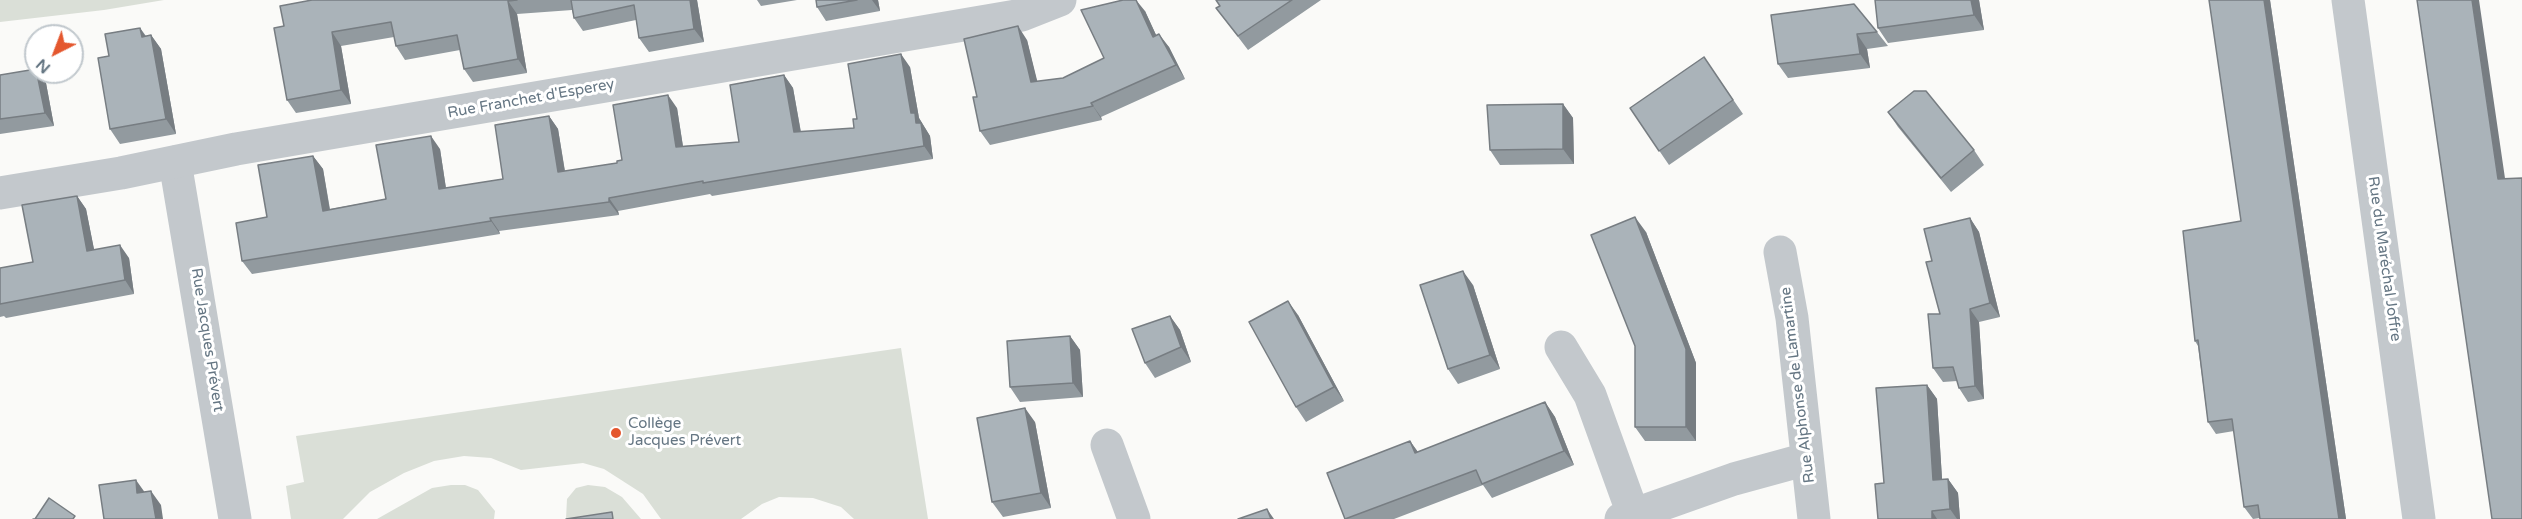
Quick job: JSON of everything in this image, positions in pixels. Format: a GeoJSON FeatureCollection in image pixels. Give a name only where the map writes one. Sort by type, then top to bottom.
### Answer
{"type":"FeatureCollection","features":[{"type":"Feature","properties":{"kind":"street","name":"Rue Franchet d'Esperey"},"geometry":{"type":"LineString","coordinates":[[0,193],[237,149],[1022,15],[1060,0]]}},
{"type":"Feature","properties":{"kind":"street","name":"Rue du Maréchal Joffre"},"geometry":{"type":"LineString","coordinates":[[2348,0],[2419,519]]}},
{"type":"Feature","properties":{"kind":"street","name":"Rue Jacques Prévert"},"geometry":{"type":"LineString","coordinates":[[175,162],[236,519]]}},
{"type":"Feature","properties":{"kind":"street","name":"Rue Alphonse de Lamartine"},"geometry":{"type":"LineString","coordinates":[[1780,252],[1792,318],[1814,519]]}},
{"type":"Feature","properties":{"kind":"street"},"geometry":{"type":"LineString","coordinates":[[1561,347],[1590,395],[1627,517],[1734,479],[1807,459]]}},
{"type":"Feature","properties":{"kind":"street"},"geometry":{"type":"LineString","coordinates":[[1107,445],[1134,519]]}},
{"type":"Feature","properties":{"kind":"shaded area"},"geometry":{"type":"Polygon","coordinates":[[[0,0],[164,0],[104,10],[0,22],[0,0]]]}},
{"type":"Feature","properties":{"kind":"shaded area","name":"Collège Jacques Prévert"},"geometry":{"type":"Polygon","coordinates":[[[901,348],[928,519],[854,519],[841,507],[813,498],[779,497],[762,504],[741,519],[661,519],[643,494],[604,469],[583,463],[521,470],[491,458],[464,456],[434,461],[404,473],[370,492],[343,519],[291,519],[286,486],[304,482],[296,436],[901,348]]]}},
{"type":"Feature","properties":{"kind":"shaded area"},"geometry":{"type":"Polygon","coordinates":[[[465,485],[478,490],[495,511],[494,519],[377,519],[432,488],[465,485]]]}},
{"type":"Feature","properties":{"kind":"shaded area"},"geometry":{"type":"Polygon","coordinates":[[[588,485],[605,487],[622,497],[641,519],[566,519],[567,499],[576,488],[588,485]]]}},
{"type":"Feature","properties":{"kind":"building"},"geometry":{"type":"Polygon","coordinates":[[[312,0],[517,0],[508,1],[518,59],[464,69],[457,35],[396,46],[391,22],[332,32],[341,90],[287,100],[274,28],[284,26],[280,6],[312,0]]]}},
{"type":"Feature","properties":{"kind":"building"},"geometry":{"type":"Polygon","coordinates":[[[571,0],[690,0],[694,29],[639,38],[634,5],[574,18],[571,0]]]}},
{"type":"Feature","properties":{"kind":"building"},"geometry":{"type":"Polygon","coordinates":[[[816,0],[857,0],[817,7],[816,0]]]}},
{"type":"Feature","properties":{"kind":"building"},"geometry":{"type":"Polygon","coordinates":[[[1123,0],[1136,0],[1153,37],[1159,34],[1176,65],[1091,103],[1093,106],[980,131],[973,97],[977,97],[964,39],[1018,26],[1031,82],[1063,78],[1104,58],[1081,10],[1123,0]]]}},
{"type":"Feature","properties":{"kind":"building"},"geometry":{"type":"Polygon","coordinates":[[[1216,0],[1292,0],[1238,36],[1216,8],[1220,6],[1216,0]]]}},
{"type":"Feature","properties":{"kind":"building"},"geometry":{"type":"Polygon","coordinates":[[[1875,0],[1971,0],[1974,15],[1878,28],[1875,0]]]}},
{"type":"Feature","properties":{"kind":"building"},"geometry":{"type":"Polygon","coordinates":[[[2209,0],[2264,0],[2339,519],[2260,519],[2258,505],[2244,507],[2232,419],[2208,422],[2198,340],[2195,341],[2183,231],[2241,221],[2209,0]]]}},
{"type":"Feature","properties":{"kind":"building"},"geometry":{"type":"Polygon","coordinates":[[[2417,0],[2472,0],[2498,179],[2522,178],[2522,519],[2492,519],[2417,0]]]}},
{"type":"Feature","properties":{"kind":"building"},"geometry":{"type":"Polygon","coordinates":[[[1854,4],[1877,32],[1857,34],[1860,54],[1778,64],[1771,15],[1854,4]]]}},
{"type":"Feature","properties":{"kind":"building"},"geometry":{"type":"Polygon","coordinates":[[[140,28],[142,37],[151,35],[166,119],[110,129],[98,58],[109,56],[105,34],[140,28]]]}},
{"type":"Feature","properties":{"kind":"building"},"geometry":{"type":"Polygon","coordinates":[[[901,54],[911,113],[915,113],[916,123],[921,123],[924,146],[703,183],[703,181],[609,198],[609,202],[490,218],[491,221],[242,261],[236,223],[267,217],[258,165],[313,156],[323,211],[386,199],[376,145],[431,136],[439,189],[503,179],[495,125],[549,116],[558,172],[617,163],[622,160],[613,105],[668,95],[676,147],[739,142],[730,85],[784,75],[794,132],[854,128],[853,119],[857,119],[848,64],[901,54]]]}},
{"type":"Feature","properties":{"kind":"building"},"geometry":{"type":"Polygon","coordinates":[[[1704,57],[1733,100],[1659,151],[1630,108],[1704,57]]]}},
{"type":"Feature","properties":{"kind":"building"},"geometry":{"type":"Polygon","coordinates":[[[24,71],[24,84],[39,84],[45,113],[0,119],[0,75],[24,71]]]}},
{"type":"Feature","properties":{"kind":"building"},"geometry":{"type":"Polygon","coordinates":[[[1914,91],[1926,91],[1974,150],[1941,178],[1888,112],[1914,91]]]}},
{"type":"Feature","properties":{"kind":"building"},"geometry":{"type":"Polygon","coordinates":[[[1563,104],[1563,149],[1490,150],[1487,105],[1563,104]]]}},
{"type":"Feature","properties":{"kind":"building"},"geometry":{"type":"Polygon","coordinates":[[[77,196],[87,251],[120,245],[125,280],[0,304],[0,268],[33,262],[22,205],[77,196]]]}},
{"type":"Feature","properties":{"kind":"building"},"geometry":{"type":"Polygon","coordinates":[[[1635,217],[1686,349],[1686,427],[1635,427],[1635,346],[1591,235],[1635,217]]]}},
{"type":"Feature","properties":{"kind":"building"},"geometry":{"type":"Polygon","coordinates":[[[1970,218],[1990,303],[1970,309],[1975,386],[1959,388],[1953,367],[1933,368],[1928,314],[1940,314],[1926,262],[1932,261],[1924,229],[1970,218]]]}},
{"type":"Feature","properties":{"kind":"building"},"geometry":{"type":"Polygon","coordinates":[[[1463,271],[1490,355],[1448,369],[1420,285],[1463,271]]]}},
{"type":"Feature","properties":{"kind":"building"},"geometry":{"type":"Polygon","coordinates":[[[1288,301],[1334,387],[1296,407],[1249,322],[1288,301]]]}},
{"type":"Feature","properties":{"kind":"building"},"geometry":{"type":"Polygon","coordinates":[[[1170,316],[1181,347],[1145,363],[1132,329],[1170,316]]]}},
{"type":"Feature","properties":{"kind":"building"},"geometry":{"type":"Polygon","coordinates":[[[1070,336],[1073,383],[1010,387],[1007,341],[1070,336]]]}},
{"type":"Feature","properties":{"kind":"building"},"geometry":{"type":"Polygon","coordinates":[[[1927,385],[1933,480],[1948,479],[1950,509],[1932,511],[1932,519],[1878,519],[1875,484],[1884,483],[1876,388],[1927,385]]]}},
{"type":"Feature","properties":{"kind":"building"},"geometry":{"type":"Polygon","coordinates":[[[1545,402],[1564,451],[1482,484],[1476,470],[1345,519],[1327,473],[1410,441],[1415,453],[1545,402]]]}},
{"type":"Feature","properties":{"kind":"building"},"geometry":{"type":"Polygon","coordinates":[[[1025,408],[1041,493],[992,502],[977,418],[1025,408]]]}},
{"type":"Feature","properties":{"kind":"building"},"geometry":{"type":"Polygon","coordinates":[[[136,480],[137,493],[151,491],[156,519],[104,519],[99,485],[136,480]]]}},
{"type":"Feature","properties":{"kind":"building"},"geometry":{"type":"Polygon","coordinates":[[[49,498],[75,516],[73,519],[35,519],[49,498]]]}},
{"type":"Feature","properties":{"kind":"building"},"geometry":{"type":"Polygon","coordinates":[[[1267,509],[1271,519],[1238,519],[1267,509]]]}},
{"type":"Feature","properties":{"kind":"building"},"geometry":{"type":"Polygon","coordinates":[[[612,512],[613,519],[566,519],[612,512]]]}},
{"type":"Feature","properties":{"kind":"place","name":"Collège Jacques Prévert"},"geometry":{"type":"Point","coordinates":[616,433]}}]}
